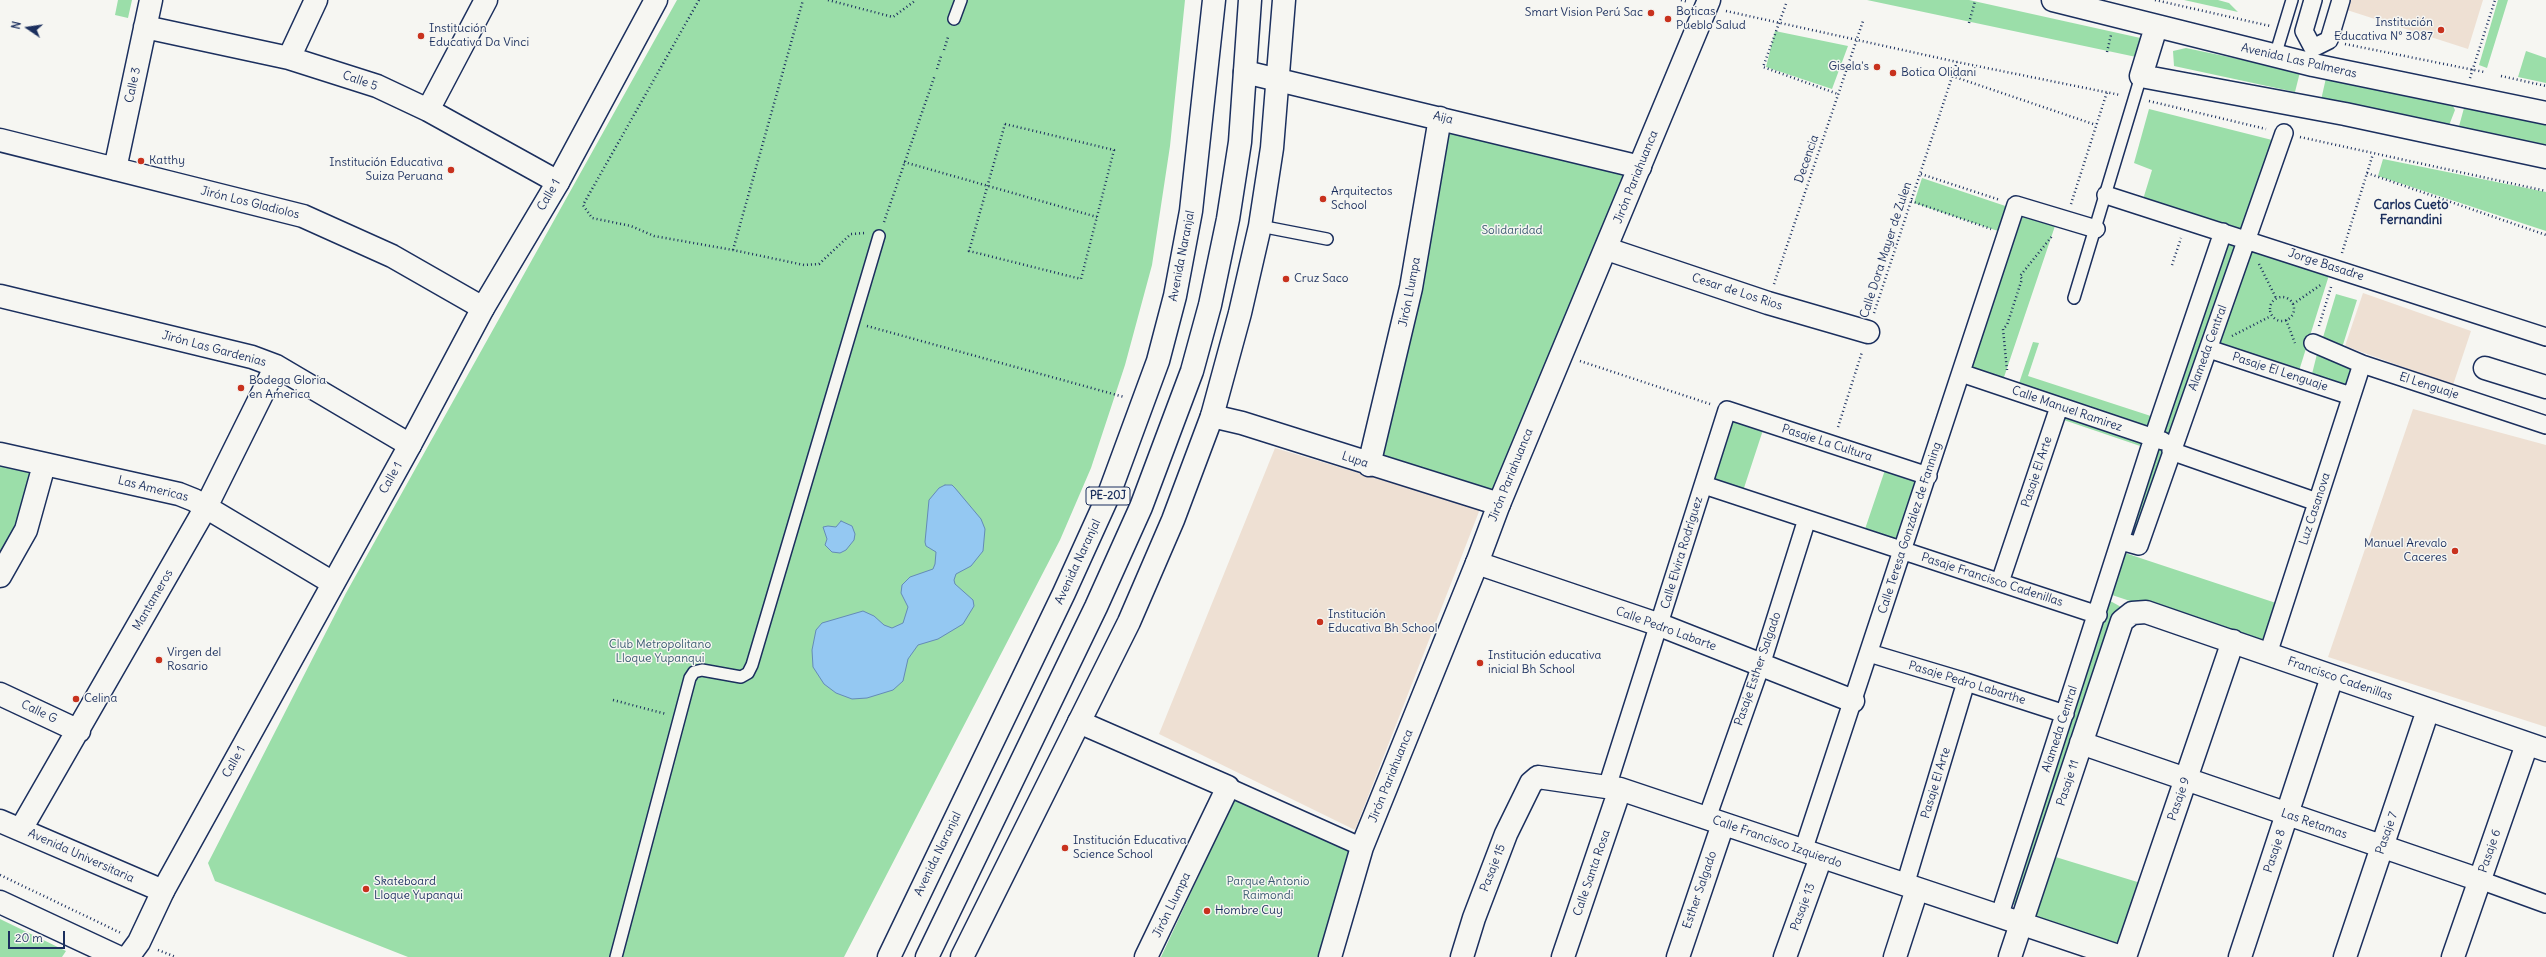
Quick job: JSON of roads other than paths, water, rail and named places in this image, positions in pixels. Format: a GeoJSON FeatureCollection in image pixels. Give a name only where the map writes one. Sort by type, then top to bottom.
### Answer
{"type":"FeatureCollection","features":[{"type":"Feature","properties":{"kind":"main road","name":"Calle 3"},"geometry":{"type":"LineString","coordinates":[[115,169],[151,0]]}},
{"type":"Feature","properties":{"kind":"main road"},"geometry":{"type":"LineString","coordinates":[[289,58],[316,0]]}},
{"type":"Feature","properties":{"kind":"main road"},"geometry":{"type":"LineString","coordinates":[[428,110],[486,0]]}},
{"type":"Feature","properties":{"kind":"main road","name":"Calle 1"},"geometry":{"type":"LineString","coordinates":[[134,950],[163,891],[410,445],[483,308],[558,182],[656,0]]}},
{"type":"Feature","properties":{"kind":"main road","name":"Avenida Naranjal"},"geometry":{"type":"LineString","coordinates":[[889,957],[1064,593],[1106,502],[1158,361],[1175,296],[1191,211],[1214,0]]}},
{"type":"Feature","properties":{"kind":"main road","name":"PE-20J"},"geometry":{"type":"LineString","coordinates":[[927,957],[1096,607],[1141,507],[1192,371],[1210,305],[1228,219],[1240,142],[1250,0]]}},
{"type":"Feature","properties":{"kind":"main road"},"geometry":{"type":"LineString","coordinates":[[962,957],[1129,622],[1174,520],[1212,416],[1240,313],[1260,226],[1272,148],[1284,0]]}},
{"type":"Feature","properties":{"kind":"main road","name":"Avenida Las Palmeras"},"geometry":{"type":"LineString","coordinates":[[2053,0],[2275,56],[2546,112]]}},
{"type":"Feature","properties":{"kind":"main road","name":"Jirón Pariahuanca"},"geometry":{"type":"LineString","coordinates":[[1330,957],[1362,847],[1477,563],[1499,504],[1607,249],[1640,167],[1716,5]]}},
{"type":"Feature","properties":{"kind":"main road","name":"Calle 5"},"geometry":{"type":"LineString","coordinates":[[145,27],[289,58],[377,86],[428,110],[558,182]]}},
{"type":"Feature","properties":{"kind":"main road"},"geometry":{"type":"LineString","coordinates":[[2156,27],[2141,76],[2345,114],[2546,157]]}},
{"type":"Feature","properties":{"kind":"main road","name":"Aija"},"geometry":{"type":"LineString","coordinates":[[1245,72],[1640,167]]}},
{"type":"Feature","properties":{"kind":"main road","name":"Jirón Llumpa"},"geometry":{"type":"LineString","coordinates":[[1369,464],[1412,288],[1440,118]]}},
{"type":"Feature","properties":{"kind":"main road","name":"Jirón Los Gladiolos"},"geometry":{"type":"LineString","coordinates":[[0,140],[265,205],[329,226],[392,256],[483,308]]}},
{"type":"Feature","properties":{"kind":"main road","name":"Cesar de Los Rios"},"geometry":{"type":"LineString","coordinates":[[1607,249],[1768,303],[1868,332]]}},
{"type":"Feature","properties":{"kind":"main road","name":"Jirón Las Gardenias"},"geometry":{"type":"LineString","coordinates":[[1,301],[252,357],[276,366],[410,445]]}},
{"type":"Feature","properties":{"kind":"main road","name":"Mantameros"},"geometry":{"type":"LineString","coordinates":[[21,829],[206,507],[276,366]]}},
{"type":"Feature","properties":{"kind":"main road"},"geometry":{"type":"LineString","coordinates":[[2485,368],[2546,387]]}},
{"type":"Feature","properties":{"kind":"main road","name":"Lupa"},"geometry":{"type":"LineString","coordinates":[[1212,416],[1242,423],[1499,504]]}},
{"type":"Feature","properties":{"kind":"main road","name":"Las Americas"},"geometry":{"type":"LineString","coordinates":[[0,454],[179,494],[206,507],[333,583]]}},
{"type":"Feature","properties":{"kind":"main road"},"geometry":{"type":"LineString","coordinates":[[0,576],[26,530],[44,465]]}},
{"type":"Feature","properties":{"kind":"main road","name":"Calle Pedro Labarte"},"geometry":{"type":"LineString","coordinates":[[1477,563],[1660,625],[1853,701]]}},
{"type":"Feature","properties":{"kind":"main road","name":"Francisco Cadenillas"},"geometry":{"type":"LineString","coordinates":[[2132,613],[2146,612],[2536,747]]}},
{"type":"Feature","properties":{"kind":"main road","name":"Pasaje 11"},"geometry":{"type":"LineString","coordinates":[[2010,957],[2122,621],[2132,613]]}},
{"type":"Feature","properties":{"kind":"main road","name":"Pasaje 9"},"geometry":{"type":"LineString","coordinates":[[2125,957],[2233,641]]}},
{"type":"Feature","properties":{"kind":"main road","name":"Pasaje 8"},"geometry":{"type":"LineString","coordinates":[[2240,957],[2332,677]]}},
{"type":"Feature","properties":{"kind":"main road","name":"Calle G"},"geometry":{"type":"LineString","coordinates":[[0,694],[79,730]]}},
{"type":"Feature","properties":{"kind":"main road","name":"Pasaje 7"},"geometry":{"type":"LineString","coordinates":[[2345,957],[2428,710]]}},
{"type":"Feature","properties":{"kind":"main road"},"geometry":{"type":"LineString","coordinates":[[1079,722],[1228,787]]}},
{"type":"Feature","properties":{"kind":"main road","name":"Las Retamas"},"geometry":{"type":"LineString","coordinates":[[2081,743],[2382,848],[2480,880]]}},
{"type":"Feature","properties":{"kind":"main road","name":"Pasaje 6"},"geometry":{"type":"LineString","coordinates":[[2453,957],[2480,880],[2536,747]]}},
{"type":"Feature","properties":{"kind":"main road","name":"Calle Francisco Izquierdo"},"geometry":{"type":"LineString","coordinates":[[1532,783],[1538,777],[1614,788],[2021,925],[2121,957]]}},
{"type":"Feature","properties":{"kind":"main road","name":"Pasaje 15"},"geometry":{"type":"LineString","coordinates":[[1462,957],[1474,918],[1506,834],[1532,783]]}},
{"type":"Feature","properties":{"kind":"main road","name":"Jirón Llumpa"},"geometry":{"type":"LineString","coordinates":[[1146,957],[1228,787]]}},
{"type":"Feature","properties":{"kind":"main road","name":"Calle Santa Rosa"},"geometry":{"type":"LineString","coordinates":[[1563,957],[1614,788]]}},
{"type":"Feature","properties":{"kind":"main road","name":"Avenida Universitaria"},"geometry":{"type":"LineString","coordinates":[[0,821],[163,891]]}},
{"type":"Feature","properties":{"kind":"main road","name":"Esther Salgado"},"geometry":{"type":"LineString","coordinates":[[1678,957],[1715,821]]}},
{"type":"Feature","properties":{"kind":"main road","name":"Pasaje 13"},"geometry":{"type":"LineString","coordinates":[[1785,957],[1812,854]]}},
{"type":"Feature","properties":{"kind":"main road"},"geometry":{"type":"LineString","coordinates":[[1895,957],[1911,887]]}},
{"type":"Feature","properties":{"kind":"main road"},"geometry":{"type":"LineString","coordinates":[[0,902],[118,957]]}},
{"type":"Feature","properties":{"kind":"street"},"geometry":{"type":"LineString","coordinates":[[2313,0],[2304,31],[2313,48],[2329,40],[2341,0]]}},
{"type":"Feature","properties":{"kind":"street","name":"Alameda Central"},"geometry":{"type":"LineString","coordinates":[[2121,542],[2139,546],[2172,448],[2209,349],[2284,133]]}},
{"type":"Feature","properties":{"kind":"street","name":"Jorge Basadre"},"geometry":{"type":"LineString","coordinates":[[2106,195],[2546,337]]}},
{"type":"Feature","properties":{"kind":"street","name":"Calle Teresa González de Fanning"},"geometry":{"type":"LineString","coordinates":[[1812,854],[1853,701],[2016,205],[2096,229]]}},
{"type":"Feature","properties":{"kind":"street","name":"Alameda Central"},"geometry":{"type":"LineString","coordinates":[[1999,917],[2098,615],[2153,438],[2223,232]]}},
{"type":"Feature","properties":{"kind":"street","name":"El Lenguaje"},"geometry":{"type":"LineString","coordinates":[[2313,343],[2362,364],[2546,425]]}},
{"type":"Feature","properties":{"kind":"street","name":"Pasaje El Lenguaje"},"geometry":{"type":"LineString","coordinates":[[2209,349],[2351,396]]}},
{"type":"Feature","properties":{"kind":"street","name":"Luz Casanova"},"geometry":{"type":"LineString","coordinates":[[2268,654],[2316,502],[2362,364]]}},
{"type":"Feature","properties":{"kind":"street","name":"Calle Manuel Ramirez"},"geometry":{"type":"LineString","coordinates":[[1961,373],[2153,438],[2172,448],[2316,502]]}},
{"type":"Feature","properties":{"kind":"street","name":"Pasaje El Arte"},"geometry":{"type":"LineString","coordinates":[[2000,582],[2059,407]]}},
{"type":"Feature","properties":{"kind":"street","name":"Pasaje La Cultura"},"geometry":{"type":"LineString","coordinates":[[1727,410],[1928,476]]}},
{"type":"Feature","properties":{"kind":"street","name":"Calle Elvira Rodríguez"},"geometry":{"type":"LineString","coordinates":[[1614,788],[1660,625],[1727,410]]}},
{"type":"Feature","properties":{"kind":"street","name":"Pasaje Francisco Cadenillas"},"geometry":{"type":"LineString","coordinates":[[1704,485],[2098,615]]}},
{"type":"Feature","properties":{"kind":"street","name":"Pasaje Esther Salgado"},"geometry":{"type":"LineString","coordinates":[[1715,821],[1761,665],[1807,519]]}},
{"type":"Feature","properties":{"kind":"street","name":"Pasaje Pedro Labarthe"},"geometry":{"type":"LineString","coordinates":[[1869,653],[2065,714]]}},
{"type":"Feature","properties":{"kind":"street","name":"Pasaje El Arte"},"geometry":{"type":"LineString","coordinates":[[1911,887],[1966,682]]}},
{"type":"Feature","properties":{"kind":"street"},"geometry":{"type":"LineString","coordinates":[[1228,787],[1362,847]]}},
{"type":"Feature","properties":{"kind":"street","name":"Las Retamas"},"geometry":{"type":"LineString","coordinates":[[2480,880],[2546,904]]}},
{"type":"Feature","properties":{"kind":"lane"},"geometry":{"type":"LineString","coordinates":[[954,19],[961,0]]}},
{"type":"Feature","properties":{"kind":"lane"},"geometry":{"type":"LineString","coordinates":[[2275,56],[2292,0]]}},
{"type":"Feature","properties":{"kind":"lane"},"geometry":{"type":"LineString","coordinates":[[2074,298],[2141,76]]}},
{"type":"Feature","properties":{"kind":"lane"},"geometry":{"type":"LineString","coordinates":[[1260,226],[1327,239]]}},
{"type":"Feature","properties":{"kind":"lane"},"geometry":{"type":"LineString","coordinates":[[616,957],[690,678],[694,672],[702,670],[741,677],[748,673],[752,665],[878,236]]}},
{"type":"Feature","properties":{"kind":"water"},"geometry":{"type":"Polygon","coordinates":[[[945,485],[952,485],[955,488],[981,519],[985,529],[983,551],[971,566],[956,574],[954,580],[955,584],[973,600],[974,606],[963,624],[938,639],[918,645],[908,659],[903,681],[893,690],[867,698],[852,699],[836,693],[824,684],[813,667],[812,650],[816,630],[822,623],[863,611],[874,616],[884,625],[892,628],[903,623],[908,607],[901,593],[902,585],[910,577],[933,569],[935,564],[936,552],[926,546],[925,542],[929,500],[939,488],[945,485]]]}},
{"type":"Feature","properties":{"kind":"water"},"geometry":{"type":"Polygon","coordinates":[[[841,521],[852,526],[855,534],[854,540],[846,550],[840,553],[832,552],[825,545],[827,539],[823,527],[836,527],[841,521]]]}},
{"type":"Feature","properties":{"kind":"place","name":"Smart Vision Perú Sac"},"geometry":{"type":"Point","coordinates":[1651,13]}},
{"type":"Feature","properties":{"kind":"place","name":"Boticas Pueblo Salud"},"geometry":{"type":"Point","coordinates":[1668,19]}},
{"type":"Feature","properties":{"kind":"place","name":"Institución Educativa Nº 3087"},"geometry":{"type":"Point","coordinates":[2441,30]}},
{"type":"Feature","properties":{"kind":"place","name":"Institución Educativa Da Vinci"},"geometry":{"type":"Point","coordinates":[421,36]}},
{"type":"Feature","properties":{"kind":"place","name":"Gisela's"},"geometry":{"type":"Point","coordinates":[1877,67]}},
{"type":"Feature","properties":{"kind":"place","name":"Botica Olidani"},"geometry":{"type":"Point","coordinates":[1893,73]}},
{"type":"Feature","properties":{"kind":"place","name":"Katthy"},"geometry":{"type":"Point","coordinates":[141,161]}},
{"type":"Feature","properties":{"kind":"place","name":"Institución Educativa Suiza Peruana"},"geometry":{"type":"Point","coordinates":[451,170]}},
{"type":"Feature","properties":{"kind":"place","name":"Arquitectos School"},"geometry":{"type":"Point","coordinates":[1323,199]}},
{"type":"Feature","properties":{"kind":"place","name":"Cruz Saco"},"geometry":{"type":"Point","coordinates":[1286,279]}},
{"type":"Feature","properties":{"kind":"place","name":"Bodega Gloria en America"},"geometry":{"type":"Point","coordinates":[241,388]}},
{"type":"Feature","properties":{"kind":"place","name":"Manuel Arevalo Caceres"},"geometry":{"type":"Point","coordinates":[2455,551]}},
{"type":"Feature","properties":{"kind":"place","name":"Institución Educativa Bh School"},"geometry":{"type":"Point","coordinates":[1320,622]}},
{"type":"Feature","properties":{"kind":"place","name":"Virgen del Rosario"},"geometry":{"type":"Point","coordinates":[159,660]}},
{"type":"Feature","properties":{"kind":"place","name":"Institución educativa inicial Bh School"},"geometry":{"type":"Point","coordinates":[1480,663]}},
{"type":"Feature","properties":{"kind":"place","name":"Celina"},"geometry":{"type":"Point","coordinates":[76,699]}},
{"type":"Feature","properties":{"kind":"place","name":"Institución Educativa Science School"},"geometry":{"type":"Point","coordinates":[1065,848]}},
{"type":"Feature","properties":{"kind":"place","name":"Skateboard Lloque Yupanqui"},"geometry":{"type":"Point","coordinates":[366,889]}},
{"type":"Feature","properties":{"kind":"place","name":"Hombre Cuy"},"geometry":{"type":"Point","coordinates":[1207,911]}},
{"type":"Feature","properties":{"kind":"district","name":"Carlos Cueto Fernandini"},"geometry":{"type":"Point","coordinates":[2411,212]}},
{"type":"Feature","properties":{"kind":"park label","name":"Solidaridad"},"geometry":{"type":"Point","coordinates":[1512,231]}},
{"type":"Feature","properties":{"kind":"park label","name":"Club Metropolitano Lloque Yupanqui"},"geometry":{"type":"Point","coordinates":[660,652]}},
{"type":"Feature","properties":{"kind":"park label","name":"Parque Antonio Raimondi"},"geometry":{"type":"Point","coordinates":[1268,889]}}]}
